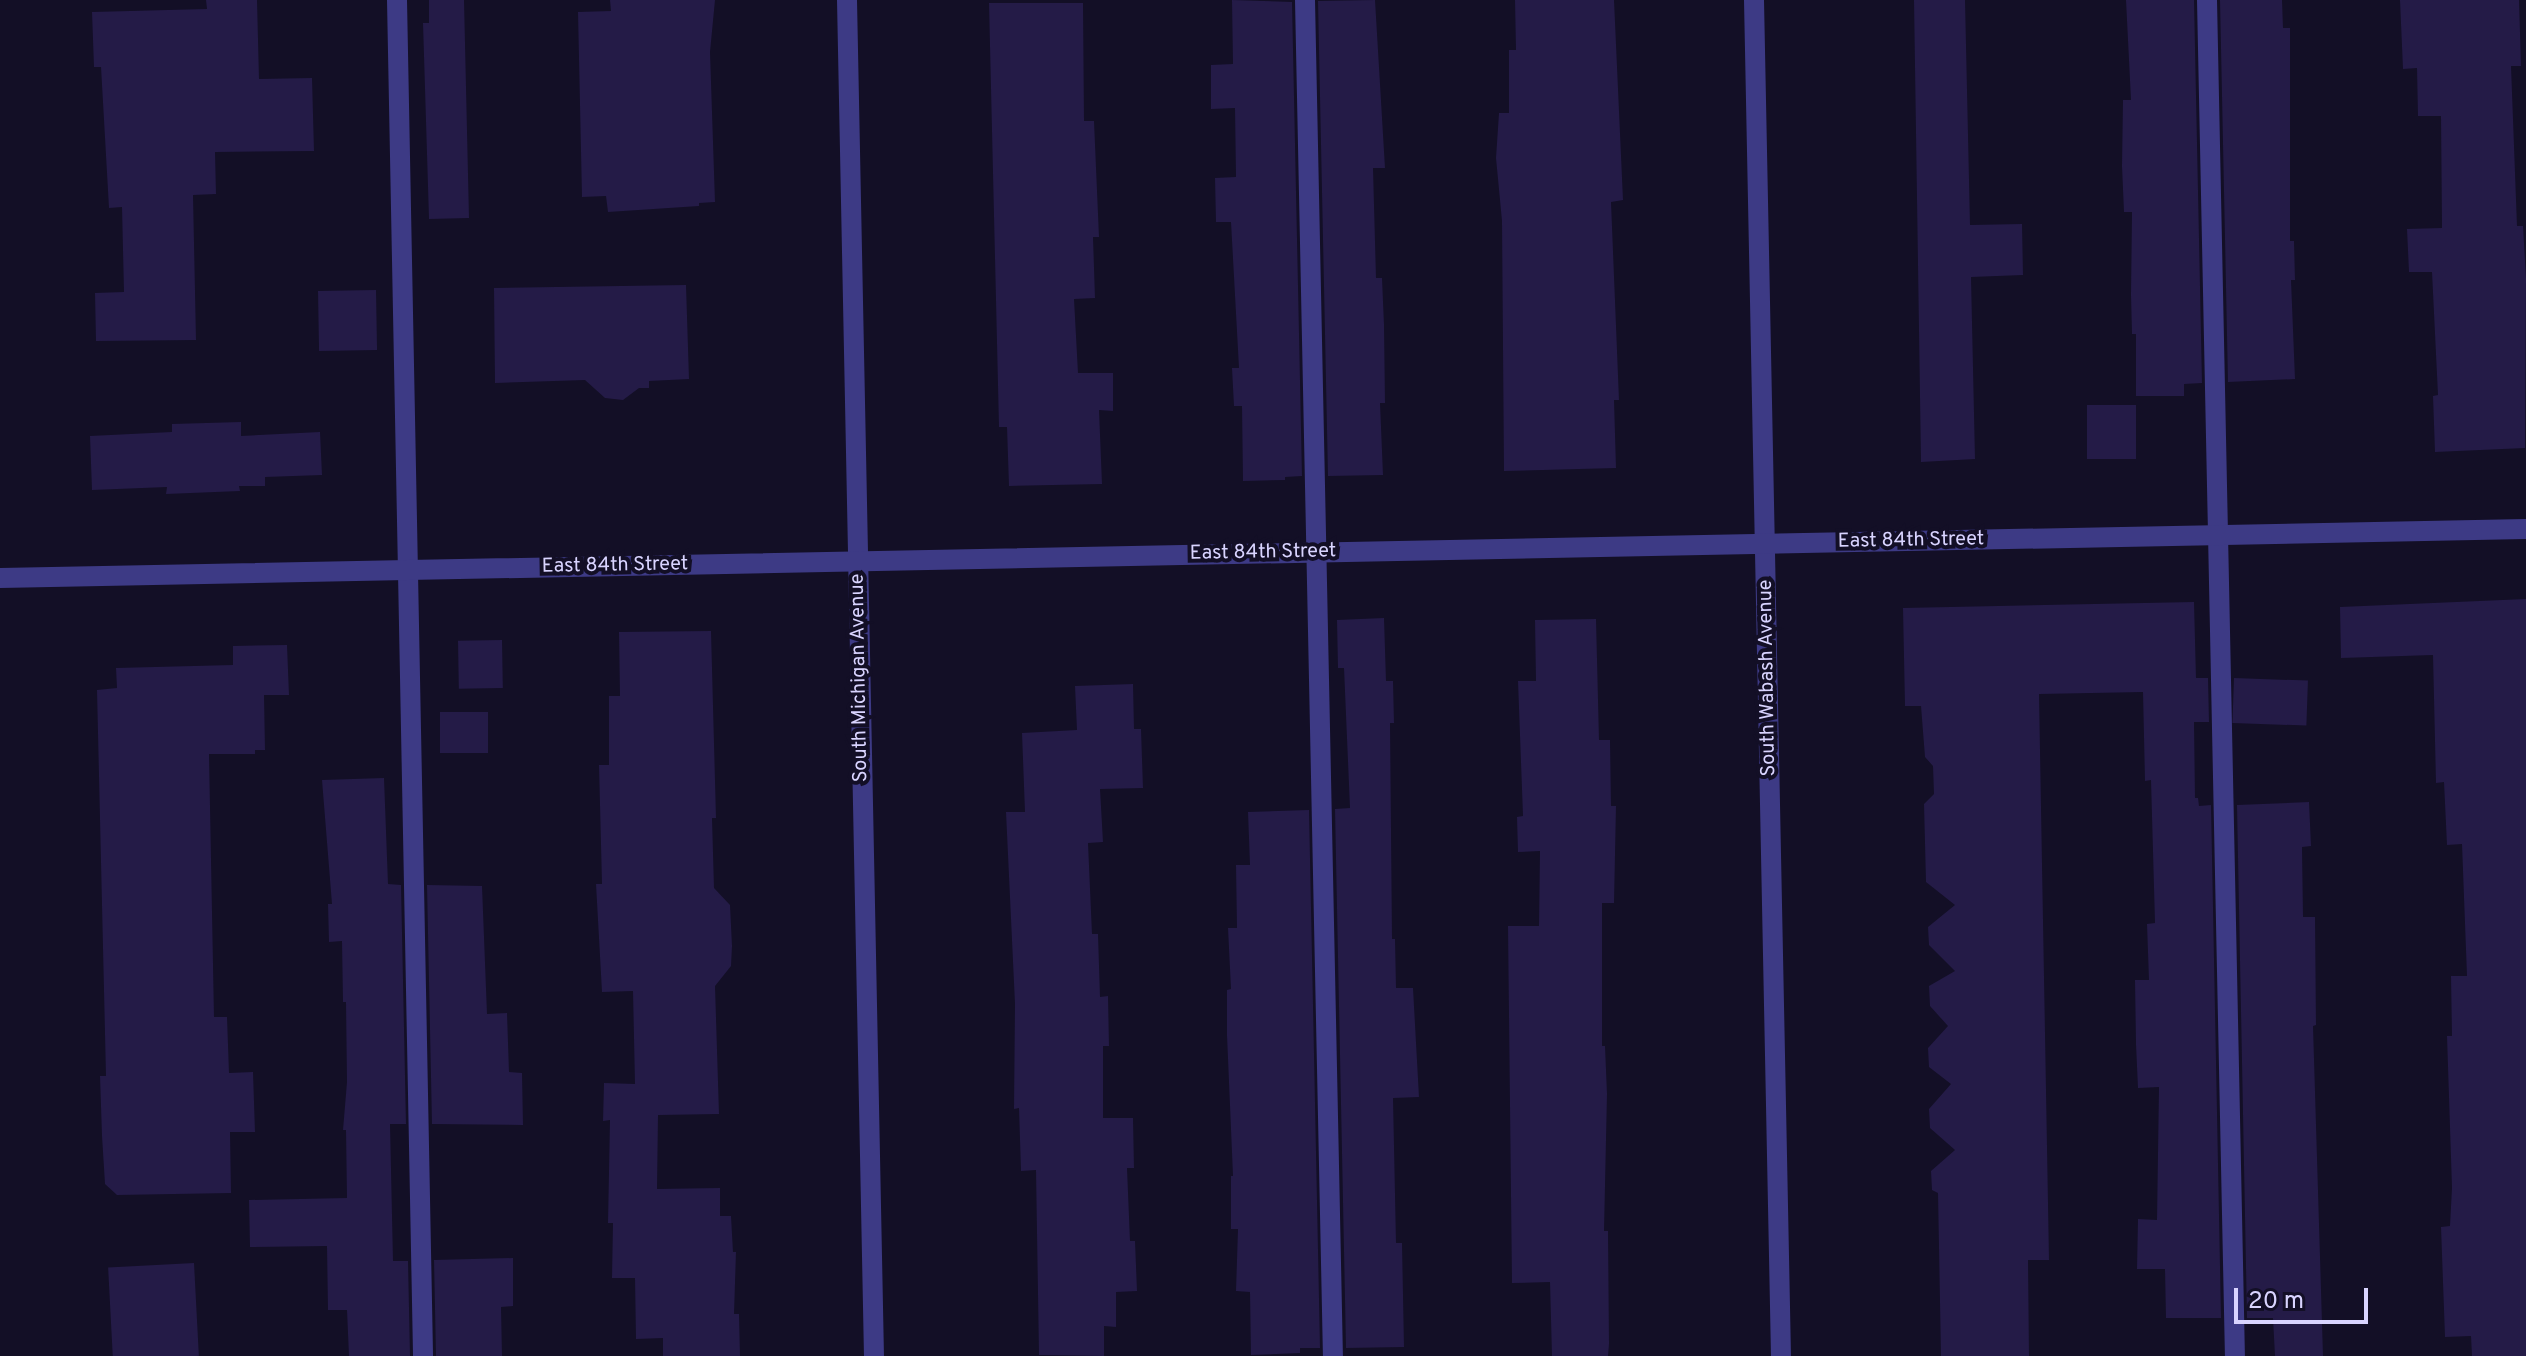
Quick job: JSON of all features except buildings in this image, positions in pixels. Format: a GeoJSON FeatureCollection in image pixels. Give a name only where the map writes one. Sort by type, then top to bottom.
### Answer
{"type":"FeatureCollection","features":[{"type":"Feature","properties":{"kind":"street"},"geometry":{"type":"LineString","coordinates":[[397,0],[423,1356]]}},
{"type":"Feature","properties":{"kind":"street","name":"South Michigan Avenue"},"geometry":{"type":"LineString","coordinates":[[847,0],[874,1356]]}},
{"type":"Feature","properties":{"kind":"street"},"geometry":{"type":"LineString","coordinates":[[1305,0],[1333,1356]]}},
{"type":"Feature","properties":{"kind":"street","name":"South Wabash Avenue"},"geometry":{"type":"LineString","coordinates":[[1754,0],[1781,1356]]}},
{"type":"Feature","properties":{"kind":"street"},"geometry":{"type":"LineString","coordinates":[[2207,0],[2235,1356]]}},
{"type":"Feature","properties":{"kind":"street","name":"East 84th Street"},"geometry":{"type":"LineString","coordinates":[[0,578],[2526,529]]}}]}
